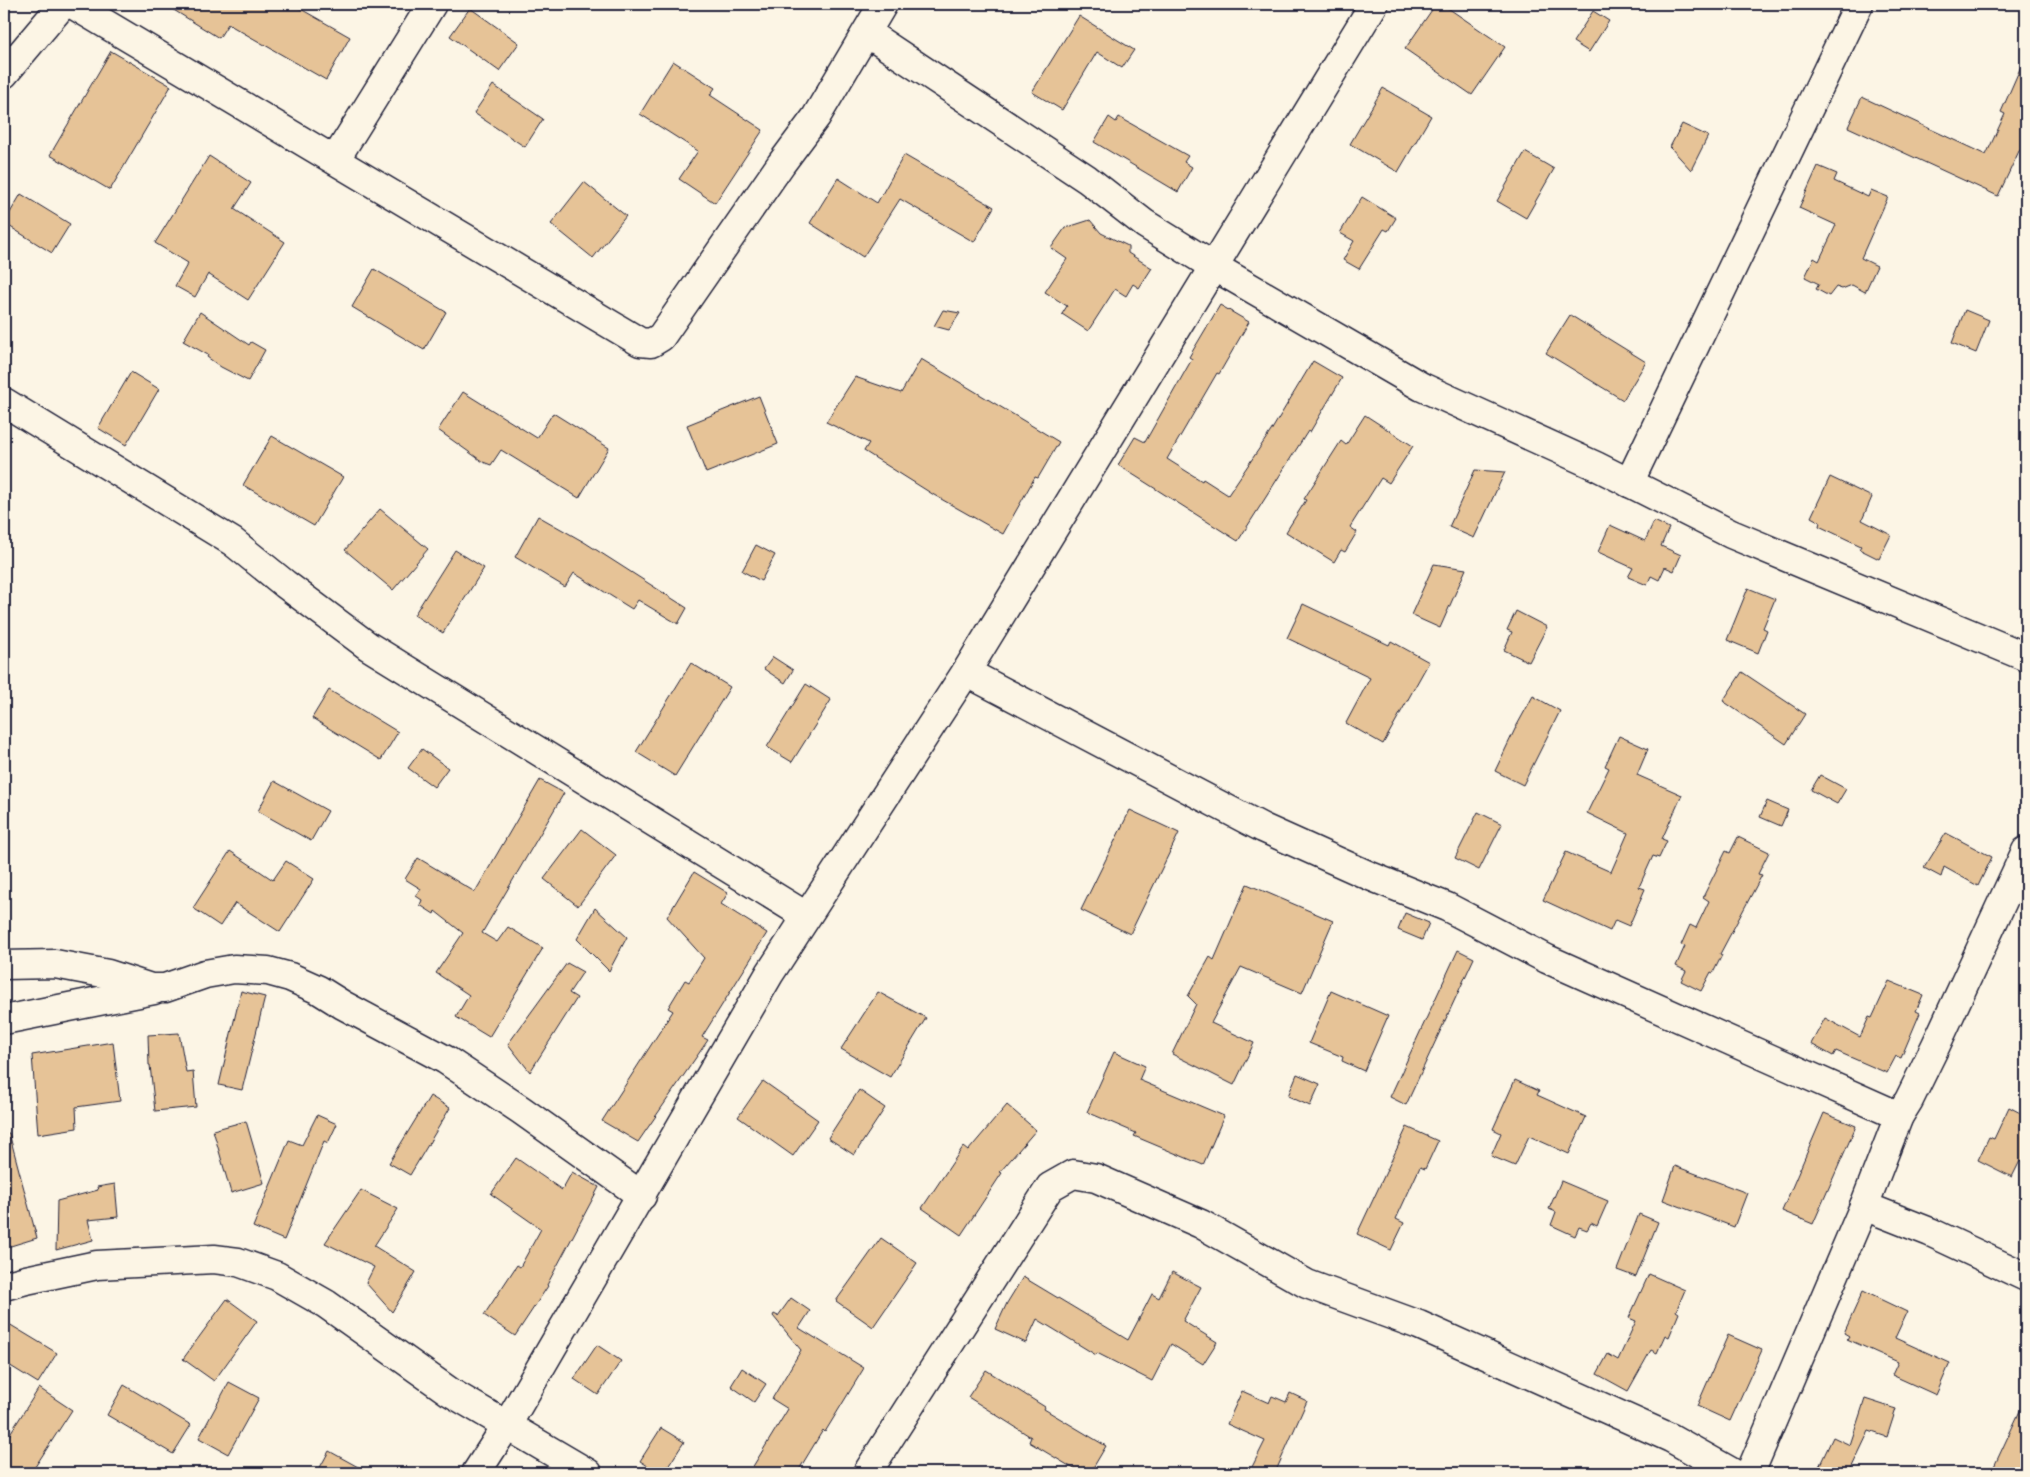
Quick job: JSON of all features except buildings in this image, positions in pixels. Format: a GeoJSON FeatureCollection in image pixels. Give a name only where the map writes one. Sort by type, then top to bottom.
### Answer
{"type":"FeatureCollection","features":[{"type":"Feature","properties":{"kind":"street"},"geometry":{"type":"LineString","coordinates":[[4,74],[63,4]]}},
{"type":"Feature","properties":{"kind":"street"},"geometry":{"type":"LineString","coordinates":[[72,4],[640,342],[651,343],[660,337],[780,164],[816,117],[884,4]]}},
{"type":"Feature","properties":{"kind":"street"},"geometry":{"type":"LineString","coordinates":[[335,160],[432,4]]}},
{"type":"Feature","properties":{"kind":"street"},"geometry":{"type":"LineString","coordinates":[[476,1473],[507,1425],[642,1196],[765,982],[806,916],[966,672],[1374,4]]}},
{"type":"Feature","properties":{"kind":"street"},"geometry":{"type":"LineString","coordinates":[[1629,483],[1859,4]]}},
{"type":"Feature","properties":{"kind":"street"},"geometry":{"type":"LineString","coordinates":[[867,33],[1087,179],[1145,224],[1213,266],[1422,387],[1596,466],[1731,534],[2026,657]]}},
{"type":"Feature","properties":{"kind":"street"},"geometry":{"type":"LineString","coordinates":[[4,402],[233,542],[285,584],[368,646],[806,916]]}},
{"type":"Feature","properties":{"kind":"street"},"geometry":{"type":"LineString","coordinates":[[966,672],[1263,828],[1370,876],[1446,907],[1547,959],[1899,1116]]}},
{"type":"Feature","properties":{"kind":"street"},"geometry":{"type":"LineString","coordinates":[[1750,1473],[1864,1206],[1899,1116],[1936,1045],[2026,851]]}},
{"type":"Feature","properties":{"kind":"street"},"geometry":{"type":"LineString","coordinates":[[4,965],[55,964],[108,974],[151,988],[165,988]]}},
{"type":"Feature","properties":{"kind":"street"},"geometry":{"type":"LineString","coordinates":[[4,1020],[165,988],[205,974],[234,969],[268,971],[290,977],[319,990],[351,1010],[446,1060],[521,1110],[642,1196]]}},
{"type":"Feature","properties":{"kind":"street"},"geometry":{"type":"LineString","coordinates":[[867,1473],[1050,1187],[1073,1174],[1096,1178],[1201,1224],[1307,1284],[1419,1325],[1671,1438],[1733,1473]]}},
{"type":"Feature","properties":{"kind":"street"},"geometry":{"type":"LineString","coordinates":[[1864,1206],[1930,1232],[2026,1277]]}},
{"type":"Feature","properties":{"kind":"street"},"geometry":{"type":"LineString","coordinates":[[4,1286],[97,1265],[214,1259],[238,1262],[277,1276],[326,1304],[450,1392],[588,1473]]}}]}
